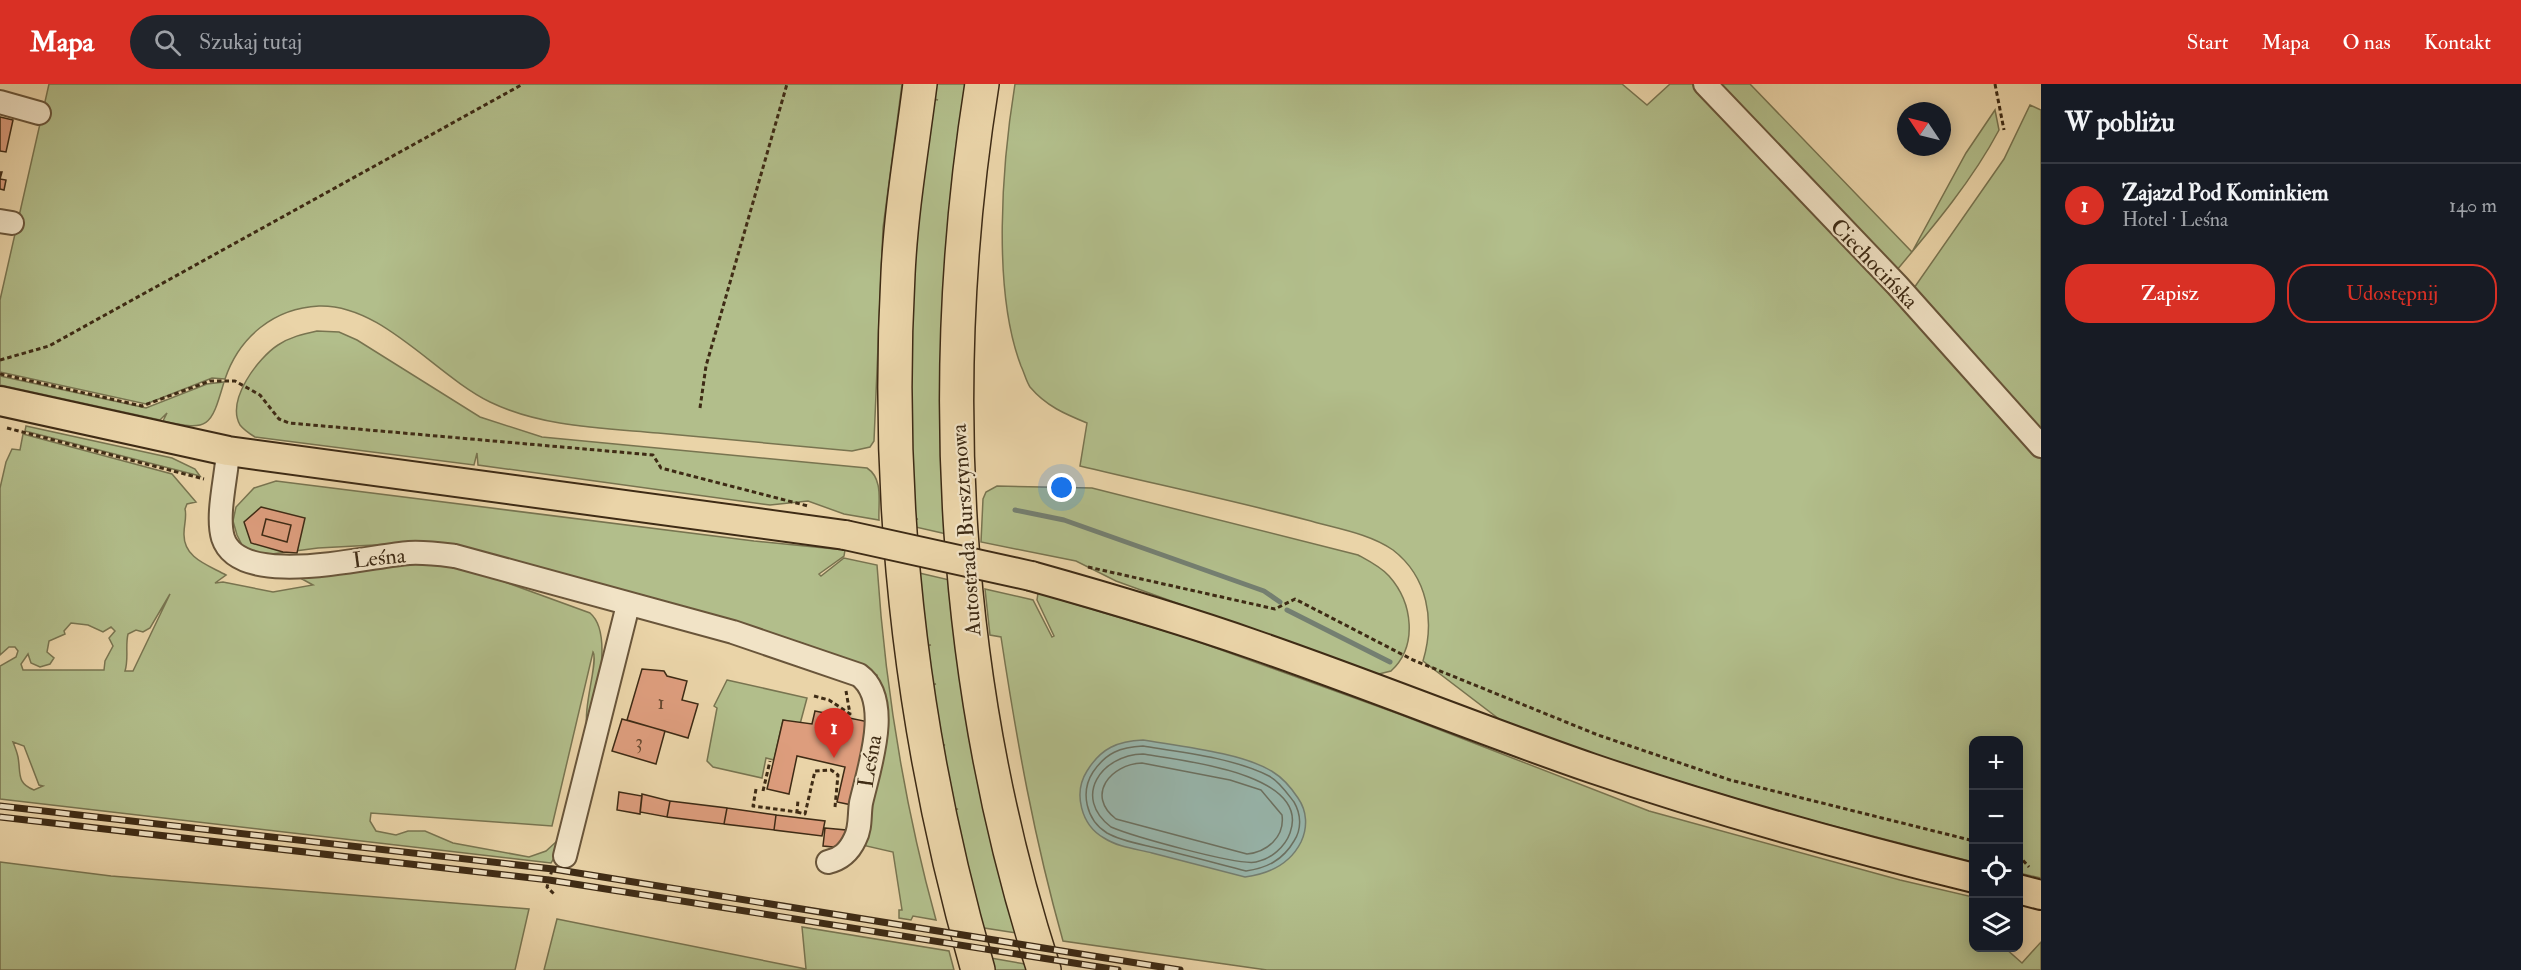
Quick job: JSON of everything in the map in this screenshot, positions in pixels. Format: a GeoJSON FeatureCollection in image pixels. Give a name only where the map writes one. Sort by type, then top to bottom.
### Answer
{"type":"FeatureCollection","features":[{"type":"Feature","properties":{"kind":"highway"},"geometry":{"type":"LineString","coordinates":[[920,84],[898,272],[895,365],[897,500],[909,636],[925,745],[950,866],[978,970]]}},
{"type":"Feature","properties":{"kind":"highway","name":"Autostrada Bursztynowa"},"geometry":{"type":"LineString","coordinates":[[982,84],[971,165],[959,298],[958,476],[961,530],[984,729],[1025,914],[1044,970]]}},
{"type":"Feature","properties":{"kind":"main road"},"geometry":{"type":"LineString","coordinates":[[0,401],[228,450],[845,535],[1031,576],[1139,607],[1243,641],[1591,768],[1711,808],[1860,850],[1969,877]]}},
{"type":"Feature","properties":{"kind":"street","name":"Ciechocińska"},"geometry":{"type":"LineString","coordinates":[[1706,84],[1897,285],[2041,446]]}},
{"type":"Feature","properties":{"kind":"street"},"geometry":{"type":"LineString","coordinates":[[0,102],[39,113]]}},
{"type":"Feature","properties":{"kind":"street","name":"Leśna"},"geometry":{"type":"LineString","coordinates":[[228,450],[221,518],[222,535],[229,550],[249,563],[278,567],[409,553],[442,554],[733,632],[848,671],[870,685],[876,709],[876,730],[856,838],[840,859],[828,862]]}},
{"type":"Feature","properties":{"kind":"street"},"geometry":{"type":"LineString","coordinates":[[565,856],[628,605]]}},
{"type":"Feature","properties":{"kind":"path"},"geometry":{"type":"LineString","coordinates":[[0,360],[49,346],[523,84]]}},
{"type":"Feature","properties":{"kind":"path"},"geometry":{"type":"LineString","coordinates":[[700,408],[706,366],[787,84]]}},
{"type":"Feature","properties":{"kind":"path"},"geometry":{"type":"LineString","coordinates":[[1995,84],[2004,130]]}},
{"type":"Feature","properties":{"kind":"path"},"geometry":{"type":"LineString","coordinates":[[0,374],[142,406],[210,381],[235,381],[260,395],[279,419],[289,423],[653,455],[661,468],[811,507]]}},
{"type":"Feature","properties":{"kind":"path"},"geometry":{"type":"LineString","coordinates":[[0,425],[226,485]]}},
{"type":"Feature","properties":{"kind":"path"},"geometry":{"type":"LineString","coordinates":[[1079,565],[1275,609],[1295,599],[1413,660],[1598,735],[1730,780],[1969,841]]}},
{"type":"Feature","properties":{"kind":"path"},"geometry":{"type":"LineString","coordinates":[[813,696],[830,700],[850,714],[846,694],[848,671]]}},
{"type":"Feature","properties":{"kind":"path"},"geometry":{"type":"LineString","coordinates":[[762,791],[770,761]]}},
{"type":"Feature","properties":{"kind":"path"},"geometry":{"type":"LineString","coordinates":[[756,789],[753,806],[805,814],[815,771],[822,769],[838,775],[835,807]]}},
{"type":"Feature","properties":{"kind":"path"},"geometry":{"type":"LineString","coordinates":[[797,812],[798,800]]}},
{"type":"Feature","properties":{"kind":"path"},"geometry":{"type":"LineString","coordinates":[[554,894],[547,887],[555,861],[565,856]]}},
{"type":"Feature","properties":{"kind":"path"},"geometry":{"type":"LineString","coordinates":[[2023,860],[2029,867],[2032,884]]}},
{"type":"Feature","properties":{"kind":"green space"},"geometry":{"type":"Polygon","coordinates":[[[49,84],[902,84],[883,228],[874,441],[870,447],[852,451],[594,428],[530,417],[490,402],[469,390],[408,343],[365,316],[342,308],[319,306],[287,312],[260,328],[239,350],[225,379],[212,378],[146,404],[0,372],[0,300],[49,84]]]}},
{"type":"Feature","properties":{"kind":"green space"},"geometry":{"type":"Polygon","coordinates":[[[932,84],[971,84],[951,535],[911,526],[912,520],[918,519],[912,519],[908,333],[924,136],[931,99],[938,100],[931,98],[932,84]]]}},
{"type":"Feature","properties":{"kind":"green space"},"geometry":{"type":"Polygon","coordinates":[[[1015,84],[1622,84],[1647,105],[1670,84],[1710,84],[2041,455],[2041,878],[2023,874],[2023,736],[1969,736],[1969,861],[1791,815],[1645,771],[1507,725],[1423,661],[1427,646],[1428,615],[1421,586],[1405,561],[1384,544],[1362,535],[1307,520],[1080,466],[1087,423],[1049,404],[1030,387],[1012,335],[1006,301],[1002,226],[1010,116],[1015,84]]]}},
{"type":"Feature","properties":{"kind":"green space"},"geometry":{"type":"Polygon","coordinates":[[[1719,84],[1750,84],[1912,252],[1896,271],[1719,84]]]}},
{"type":"Feature","properties":{"kind":"green space"},"geometry":{"type":"Polygon","coordinates":[[[2030,105],[2041,110],[2041,429],[1914,288],[2004,159],[2030,105]]]}},
{"type":"Feature","properties":{"kind":"green space"},"geometry":{"type":"Polygon","coordinates":[[[1995,110],[1999,130],[1988,149],[1951,203],[1912,252],[1966,153],[1995,110]]]}},
{"type":"Feature","properties":{"kind":"green space"},"geometry":{"type":"Polygon","coordinates":[[[317,331],[339,332],[357,340],[480,417],[542,437],[867,468],[876,478],[878,485],[879,520],[844,514],[808,501],[770,505],[478,465],[477,453],[474,465],[255,437],[240,425],[237,415],[237,404],[246,380],[262,359],[278,345],[292,338],[317,331]]]}},
{"type":"Feature","properties":{"kind":"green space"},"geometry":{"type":"Polygon","coordinates":[[[0,376],[146,408],[207,384],[224,382],[211,417],[200,425],[191,426],[163,421],[167,413],[160,420],[0,385],[0,376]]]}},
{"type":"Feature","properties":{"kind":"green space"},"geometry":{"type":"Polygon","coordinates":[[[26,426],[172,458],[195,469],[200,476],[25,431],[26,426]]]}},
{"type":"Feature","properties":{"kind":"green space"},"geometry":{"type":"Polygon","coordinates":[[[23,434],[172,474],[196,502],[187,504],[185,509],[184,533],[188,549],[198,560],[226,575],[215,583],[223,582],[273,592],[313,585],[302,579],[350,568],[422,562],[472,570],[590,613],[597,623],[601,637],[601,670],[598,688],[588,733],[586,724],[594,665],[593,652],[552,826],[371,813],[370,821],[376,831],[396,835],[408,831],[425,831],[453,843],[529,857],[546,851],[557,841],[564,843],[551,863],[0,799],[0,666],[16,657],[18,651],[15,647],[9,647],[0,655],[0,488],[6,462],[12,449],[20,450],[23,434]],[[170,594],[150,628],[143,632],[136,630],[128,634],[125,671],[133,671],[170,594]],[[71,623],[64,631],[65,634],[49,641],[47,652],[54,658],[50,664],[40,667],[31,663],[28,654],[21,664],[23,670],[104,670],[105,661],[113,646],[109,638],[115,631],[111,627],[103,632],[88,625],[71,623]],[[13,742],[24,784],[34,790],[43,786],[39,785],[24,746],[13,742]]]}},
{"type":"Feature","properties":{"kind":"green space"},"geometry":{"type":"Polygon","coordinates":[[[276,481],[754,541],[845,550],[844,556],[819,574],[821,576],[844,558],[877,565],[885,655],[897,744],[914,833],[936,920],[913,916],[911,920],[899,918],[899,910],[902,910],[893,852],[849,842],[883,716],[877,675],[802,643],[430,542],[318,548],[272,554],[252,552],[243,547],[237,535],[233,521],[236,507],[254,488],[276,481]]]}},
{"type":"Feature","properties":{"kind":"green space"},"geometry":{"type":"Polygon","coordinates":[[[997,486],[1092,488],[1358,555],[1386,573],[1403,599],[1407,611],[1409,637],[1400,661],[1391,671],[1375,675],[1116,581],[1076,561],[981,542],[983,499],[986,492],[997,486]]]}},
{"type":"Feature","properties":{"kind":"green space"},"geometry":{"type":"Polygon","coordinates":[[[915,572],[954,581],[1022,934],[978,927],[951,811],[958,809],[951,809],[938,746],[945,745],[938,744],[929,686],[936,684],[929,685],[924,646],[931,645],[924,645],[915,572]]]}},
{"type":"Feature","properties":{"kind":"green space"},"geometry":{"type":"Polygon","coordinates":[[[985,589],[1033,600],[1052,637],[1054,636],[1037,600],[1038,593],[1188,638],[1399,714],[1649,811],[1900,880],[1969,896],[1969,952],[2010,952],[2022,963],[2041,942],[2041,970],[1267,970],[1063,941],[1043,865],[1027,790],[1001,637],[990,635],[985,589]]]}},
{"type":"Feature","properties":{"kind":"green space"},"geometry":{"type":"Polygon","coordinates":[[[727,680],[807,698],[800,724],[783,720],[774,760],[766,758],[762,778],[713,767],[707,761],[717,708],[714,706],[727,680]]]}},
{"type":"Feature","properties":{"kind":"green space"},"geometry":{"type":"Polygon","coordinates":[[[0,862],[111,876],[529,909],[515,970],[0,970],[0,862]]]}},
{"type":"Feature","properties":{"kind":"green space"},"geometry":{"type":"Polygon","coordinates":[[[557,919],[806,969],[802,927],[949,951],[954,970],[544,970],[557,919]]]}},
{"type":"Feature","properties":{"kind":"green space"},"geometry":{"type":"Polygon","coordinates":[[[985,957],[1031,965],[1032,970],[989,970],[985,957]]]}},
{"type":"Feature","properties":{"kind":"water"},"geometry":{"type":"Polygon","coordinates":[[[1143,740],[1228,755],[1261,765],[1277,774],[1296,795],[1305,814],[1305,831],[1296,850],[1278,867],[1245,877],[1115,844],[1104,838],[1096,832],[1085,817],[1080,798],[1083,780],[1092,763],[1104,751],[1118,744],[1143,740]]]}},
{"type":"Feature","properties":{"kind":"building"},"geometry":{"type":"Polygon","coordinates":[[[0,117],[13,120],[6,152],[0,151],[0,117]]]}},
{"type":"Feature","properties":{"kind":"building"},"geometry":{"type":"Polygon","coordinates":[[[0,179],[6,180],[4,190],[0,189],[0,179]]]}},
{"type":"Feature","properties":{"kind":"building"},"geometry":{"type":"Polygon","coordinates":[[[261,507],[305,518],[297,553],[283,552],[251,543],[244,522],[261,507]],[[266,519],[262,535],[287,542],[291,525],[266,519]]]}},
{"type":"Feature","properties":{"kind":"building"},"geometry":{"type":"Polygon","coordinates":[[[266,519],[291,525],[287,542],[262,535],[266,519]]]}},
{"type":"Feature","properties":{"kind":"building"},"geometry":{"type":"Polygon","coordinates":[[[642,669],[664,671],[667,676],[687,681],[682,700],[698,704],[688,738],[627,720],[642,669]]]}},
{"type":"Feature","properties":{"kind":"building"},"geometry":{"type":"Polygon","coordinates":[[[815,711],[869,722],[852,805],[837,802],[845,767],[797,756],[789,794],[767,789],[783,720],[812,724],[815,711]]]}},
{"type":"Feature","properties":{"kind":"building"},"geometry":{"type":"Polygon","coordinates":[[[622,719],[665,731],[656,764],[612,751],[622,719]]]}},
{"type":"Feature","properties":{"kind":"building"},"geometry":{"type":"Polygon","coordinates":[[[619,792],[642,796],[640,814],[617,810],[619,792]]]}},
{"type":"Feature","properties":{"kind":"building"},"geometry":{"type":"Polygon","coordinates":[[[642,794],[670,801],[667,817],[640,812],[642,794]]]}},
{"type":"Feature","properties":{"kind":"building"},"geometry":{"type":"Polygon","coordinates":[[[670,801],[727,808],[724,824],[667,817],[670,801]]]}},
{"type":"Feature","properties":{"kind":"building"},"geometry":{"type":"Polygon","coordinates":[[[727,808],[776,815],[774,830],[724,824],[727,808]]]}},
{"type":"Feature","properties":{"kind":"building"},"geometry":{"type":"Polygon","coordinates":[[[776,815],[825,821],[822,836],[774,830],[776,815]]]}},
{"type":"Feature","properties":{"kind":"building"},"geometry":{"type":"Polygon","coordinates":[[[825,828],[846,830],[844,848],[823,846],[825,828]]]}},
{"type":"Feature","properties":{"kind":"waterway"},"geometry":{"type":"LineString","coordinates":[[1015,510],[1064,520],[1264,591],[1280,602]]}},
{"type":"Feature","properties":{"kind":"waterway"},"geometry":{"type":"LineString","coordinates":[[1287,610],[1390,662]]}},
{"type":"Feature","properties":{"kind":"railway"},"geometry":{"type":"LineString","coordinates":[[0,806],[553,869],[1180,970]]}},
{"type":"Feature","properties":{"kind":"railway"},"geometry":{"type":"LineString","coordinates":[[0,817],[549,880],[1118,970]]}},
{"type":"Feature","properties":{"kind":"place","name":"Zajazd Pod Kominkiem"},"geometry":{"type":"Point","coordinates":[834,758]}}]}
